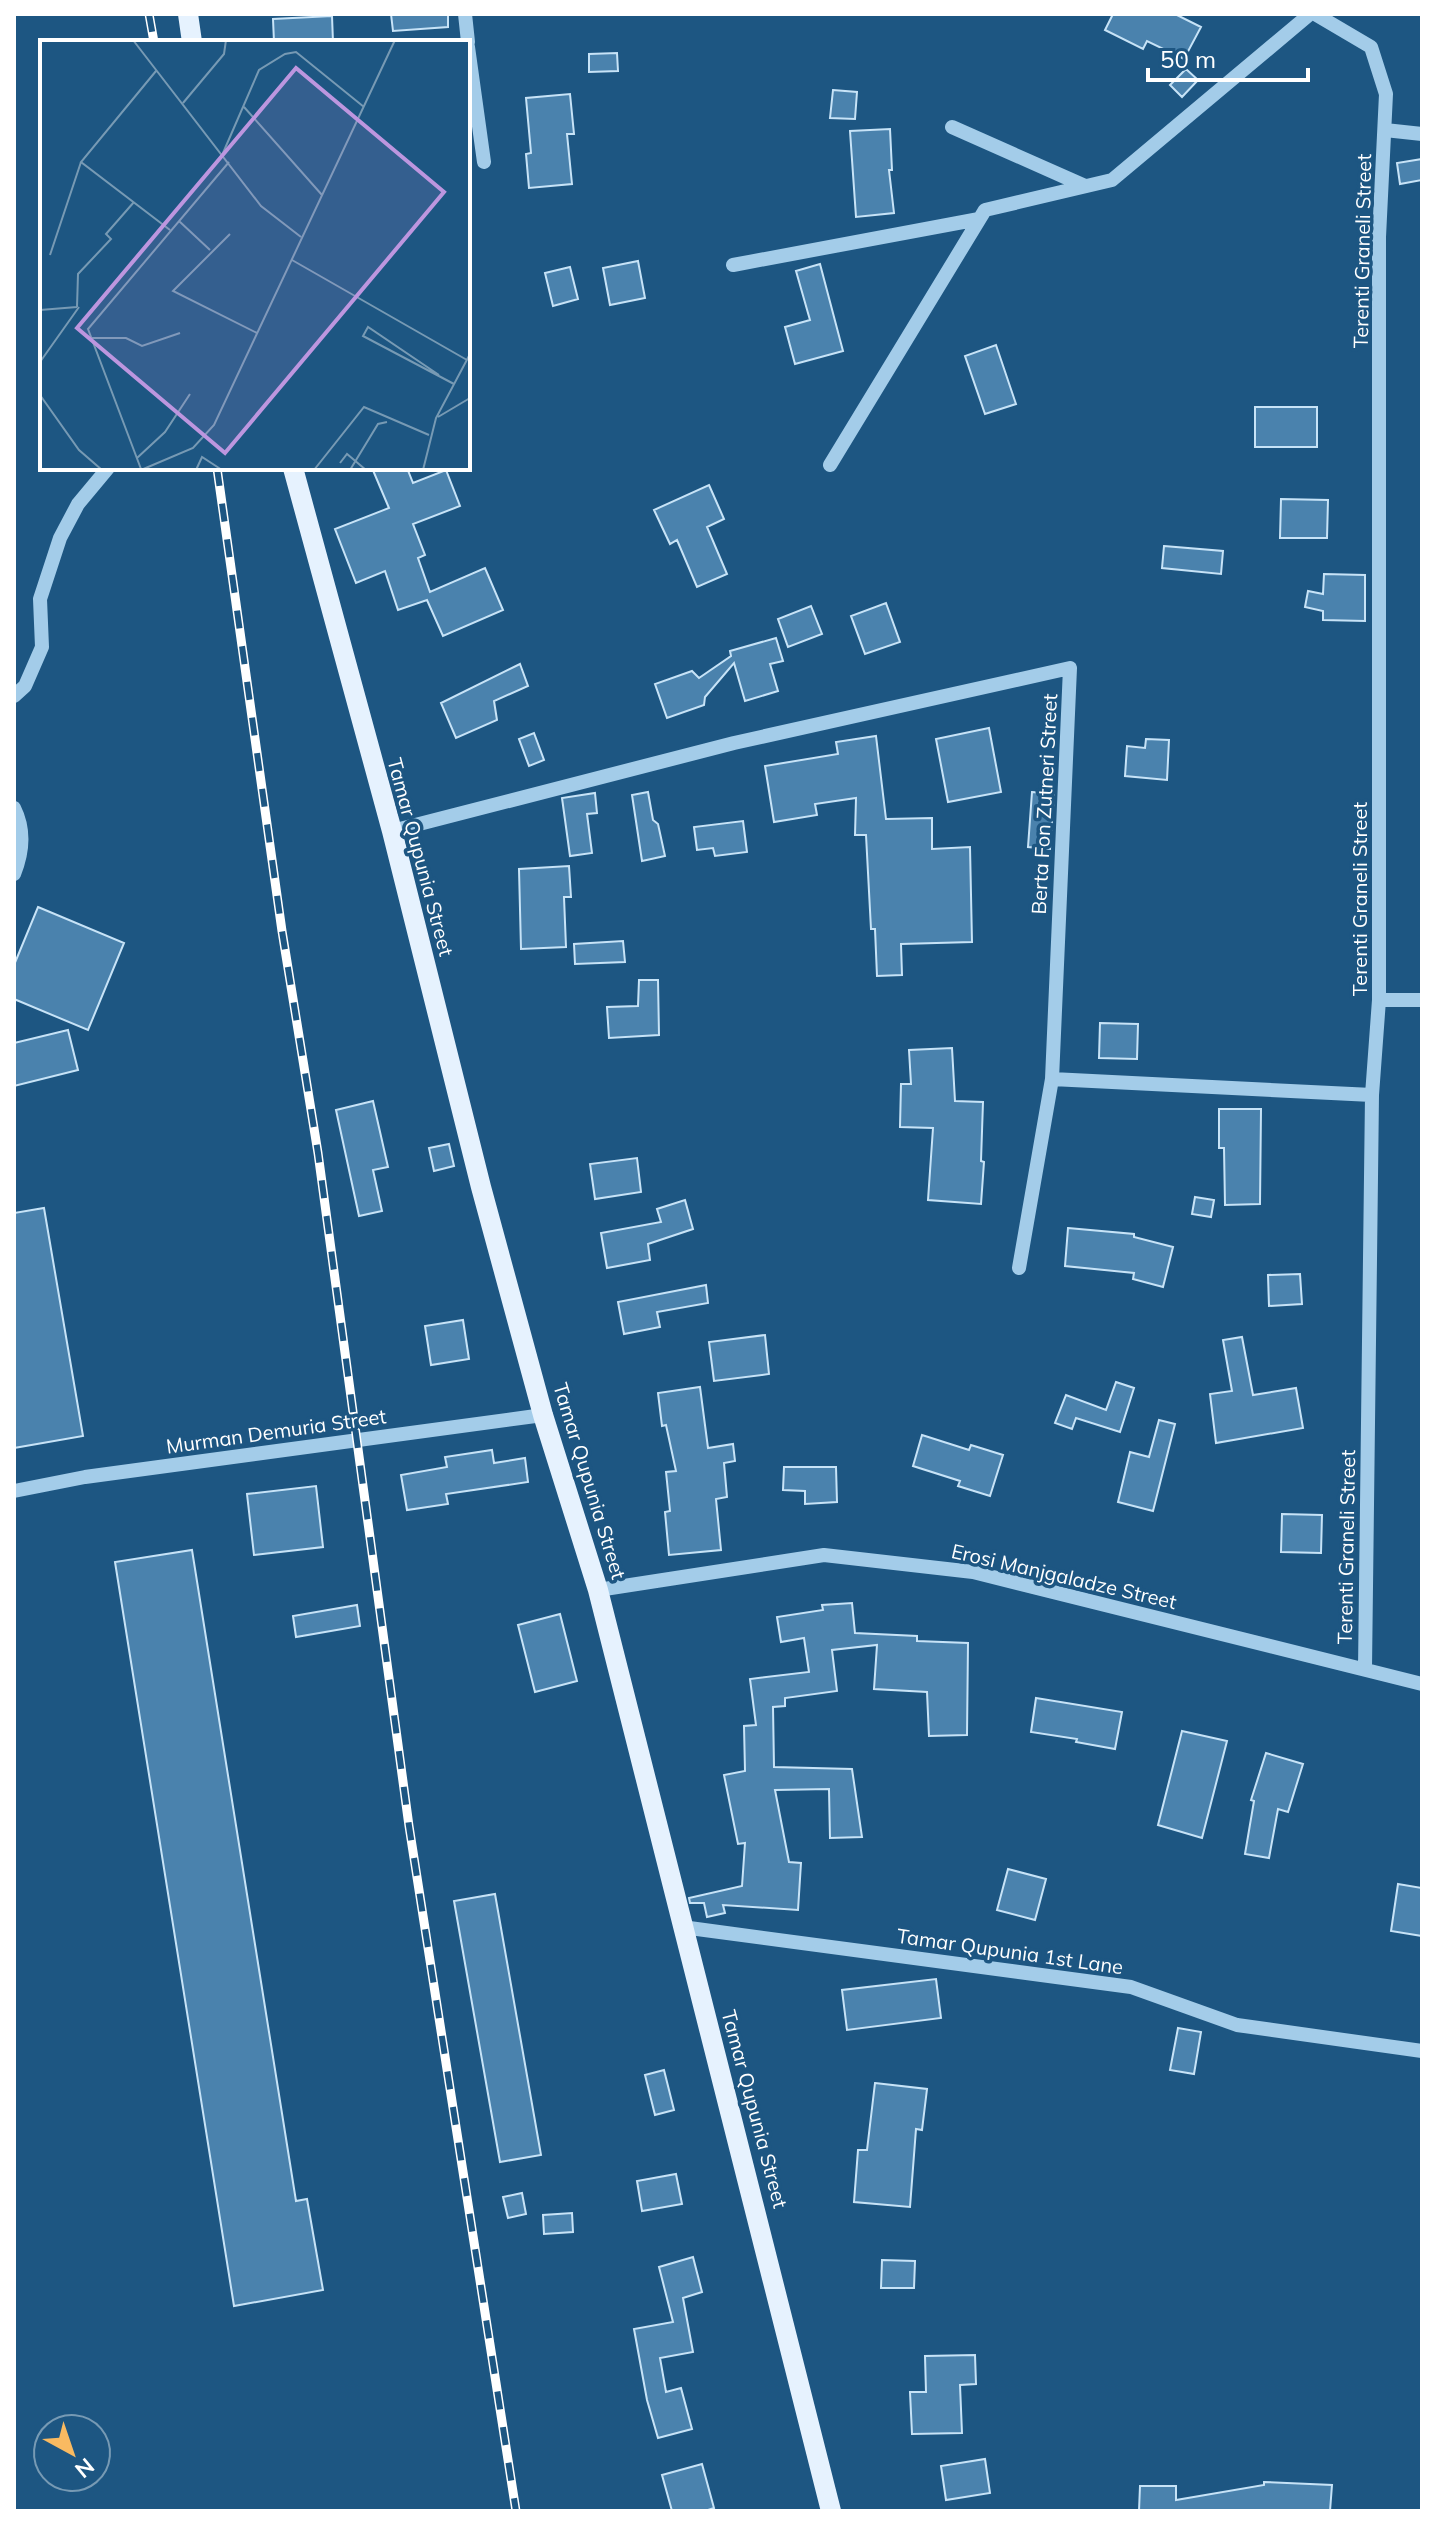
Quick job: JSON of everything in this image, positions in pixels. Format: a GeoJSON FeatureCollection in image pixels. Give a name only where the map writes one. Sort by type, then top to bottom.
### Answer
{"type":"FeatureCollection","features":[{"type":"Feature","properties":{"kind":"main road"},"geometry":{"type":"LineString","coordinates":[[188,14],[192,40]]}},
{"type":"Feature","properties":{"kind":"main road","name":"Tamar Qupunia Street"},"geometry":{"type":"LineString","coordinates":[[294,470],[392,831],[477,1172],[543,1415],[598,1590],[831,2511]]}},
{"type":"Feature","properties":{"kind":"street"},"geometry":{"type":"LineString","coordinates":[[465,14],[468,40]]}},
{"type":"Feature","properties":{"kind":"street"},"geometry":{"type":"LineString","coordinates":[[830,465],[985,210],[1112,180],[1313,14]]}},
{"type":"Feature","properties":{"kind":"street","name":"Terenti Graneli Street"},"geometry":{"type":"LineString","coordinates":[[1313,14],[1371,47],[1386,94],[1379,237],[1379,1000],[1372,1095],[1365,1669]]}},
{"type":"Feature","properties":{"kind":"street"},"geometry":{"type":"LineString","coordinates":[[470,59],[484,162]]}},
{"type":"Feature","properties":{"kind":"street"},"geometry":{"type":"LineString","coordinates":[[952,127],[1085,186]]}},
{"type":"Feature","properties":{"kind":"street"},"geometry":{"type":"LineString","coordinates":[[1385,130],[1422,134]]}},
{"type":"Feature","properties":{"kind":"street"},"geometry":{"type":"LineString","coordinates":[[733,265],[979,219]]}},
{"type":"Feature","properties":{"kind":"street"},"geometry":{"type":"LineString","coordinates":[[14,696],[25,686],[42,647],[40,599],[60,538],[78,504],[106,470]]}},
{"type":"Feature","properties":{"kind":"street","name":"Berta Fon Zutneri Street"},"geometry":{"type":"LineString","coordinates":[[392,831],[734,743],[1070,668],[1052,1079]]}},
{"type":"Feature","properties":{"kind":"street"},"geometry":{"type":"LineString","coordinates":[[14,808],[22,831],[22,855],[14,874]]}},
{"type":"Feature","properties":{"kind":"street"},"geometry":{"type":"LineString","coordinates":[[1379,1000],[1422,1000]]}},
{"type":"Feature","properties":{"kind":"street"},"geometry":{"type":"LineString","coordinates":[[1019,1268],[1052,1079],[1372,1095]]}},
{"type":"Feature","properties":{"kind":"street","name":"Murman Demuria Street"},"geometry":{"type":"LineString","coordinates":[[14,1491],[100,1475],[543,1415]]}},
{"type":"Feature","properties":{"kind":"street","name":"Erosi Manjgaladze Street"},"geometry":{"type":"LineString","coordinates":[[598,1590],[824,1555],[973,1572],[1422,1684]]}},
{"type":"Feature","properties":{"kind":"street","name":"Tamar Qupunia 1st Lane"},"geometry":{"type":"LineString","coordinates":[[682,1927],[1131,1987],[1237,2025],[1422,2051]]}},
{"type":"Feature","properties":{"kind":"building"},"geometry":{"type":"Polygon","coordinates":[[[391,14],[448,14],[448,27],[393,31],[391,14]]]}},
{"type":"Feature","properties":{"kind":"building"},"geometry":{"type":"Polygon","coordinates":[[[1113,14],[1175,14],[1201,27],[1184,59],[1147,41],[1143,49],[1105,30],[1113,14]]]}},
{"type":"Feature","properties":{"kind":"building"},"geometry":{"type":"Polygon","coordinates":[[[332,16],[333,40],[274,40],[273,19],[332,16]]]}},
{"type":"Feature","properties":{"kind":"building"},"geometry":{"type":"Polygon","coordinates":[[[617,53],[618,71],[589,72],[589,54],[617,53]]]}},
{"type":"Feature","properties":{"kind":"building"},"geometry":{"type":"Polygon","coordinates":[[[1186,69],[1198,80],[1182,97],[1170,85],[1186,69]]]}},
{"type":"Feature","properties":{"kind":"building"},"geometry":{"type":"Polygon","coordinates":[[[833,90],[857,92],[855,119],[830,118],[833,90]]]}},
{"type":"Feature","properties":{"kind":"building"},"geometry":{"type":"Polygon","coordinates":[[[570,94],[574,134],[567,134],[572,184],[529,188],[526,154],[531,153],[526,98],[570,94]]]}},
{"type":"Feature","properties":{"kind":"building"},"geometry":{"type":"Polygon","coordinates":[[[890,129],[892,170],[889,170],[894,213],[856,217],[850,131],[890,129]]]}},
{"type":"Feature","properties":{"kind":"building"},"geometry":{"type":"Polygon","coordinates":[[[1422,159],[1422,180],[1400,184],[1397,163],[1422,159]]]}},
{"type":"Feature","properties":{"kind":"building"},"geometry":{"type":"Polygon","coordinates":[[[638,261],[645,298],[610,305],[603,268],[638,261]]]}},
{"type":"Feature","properties":{"kind":"building"},"geometry":{"type":"Polygon","coordinates":[[[820,264],[843,351],[795,364],[785,327],[810,320],[796,271],[820,264]]]}},
{"type":"Feature","properties":{"kind":"building"},"geometry":{"type":"Polygon","coordinates":[[[570,267],[578,299],[553,306],[545,273],[570,267]]]}},
{"type":"Feature","properties":{"kind":"building"},"geometry":{"type":"Polygon","coordinates":[[[996,345],[1016,404],[985,414],[965,356],[996,345]]]}},
{"type":"Feature","properties":{"kind":"building"},"geometry":{"type":"Polygon","coordinates":[[[1255,407],[1317,407],[1317,447],[1255,447],[1255,407]]]}},
{"type":"Feature","properties":{"kind":"building"},"geometry":{"type":"Polygon","coordinates":[[[373,470],[408,470],[413,483],[446,470],[460,506],[413,524],[425,555],[418,558],[430,592],[485,568],[503,610],[443,636],[427,600],[398,610],[385,571],[356,583],[335,529],[389,508],[373,470]]]}},
{"type":"Feature","properties":{"kind":"building"},"geometry":{"type":"Polygon","coordinates":[[[709,485],[724,519],[707,527],[727,574],[697,587],[677,540],[670,544],[654,510],[709,485]]]}},
{"type":"Feature","properties":{"kind":"building"},"geometry":{"type":"Polygon","coordinates":[[[1281,499],[1328,500],[1327,538],[1280,538],[1281,499]]]}},
{"type":"Feature","properties":{"kind":"building"},"geometry":{"type":"Polygon","coordinates":[[[1164,546],[1223,551],[1221,574],[1162,568],[1164,546]]]}},
{"type":"Feature","properties":{"kind":"building"},"geometry":{"type":"Polygon","coordinates":[[[1324,574],[1365,575],[1365,621],[1323,620],[1323,611],[1305,607],[1308,591],[1323,594],[1324,574]]]}},
{"type":"Feature","properties":{"kind":"building"},"geometry":{"type":"Polygon","coordinates":[[[886,603],[900,642],[865,654],[851,616],[886,603]]]}},
{"type":"Feature","properties":{"kind":"building"},"geometry":{"type":"Polygon","coordinates":[[[811,606],[822,634],[788,647],[778,619],[811,606]]]}},
{"type":"Feature","properties":{"kind":"building"},"geometry":{"type":"Polygon","coordinates":[[[776,638],[783,661],[770,664],[778,691],[745,701],[734,663],[705,697],[704,705],[667,718],[655,684],[692,671],[699,678],[731,656],[730,651],[776,638]]]}},
{"type":"Feature","properties":{"kind":"building"},"geometry":{"type":"Polygon","coordinates":[[[520,664],[528,686],[494,701],[497,720],[456,738],[441,703],[520,664]]]}},
{"type":"Feature","properties":{"kind":"building"},"geometry":{"type":"Polygon","coordinates":[[[989,728],[1001,792],[948,802],[936,739],[989,728]]]}},
{"type":"Feature","properties":{"kind":"building"},"geometry":{"type":"Polygon","coordinates":[[[534,733],[544,760],[529,766],[519,739],[534,733]]]}},
{"type":"Feature","properties":{"kind":"building"},"geometry":{"type":"Polygon","coordinates":[[[876,736],[886,819],[932,818],[932,849],[970,847],[972,942],[901,944],[902,975],[877,976],[866,835],[855,835],[856,798],[815,804],[817,815],[774,822],[765,766],[838,754],[836,742],[876,736]]]}},
{"type":"Feature","properties":{"kind":"building"},"geometry":{"type":"Polygon","coordinates":[[[1146,739],[1169,740],[1167,780],[1125,776],[1127,746],[1145,748],[1146,739]]]}},
{"type":"Feature","properties":{"kind":"building"},"geometry":{"type":"Polygon","coordinates":[[[648,792],[665,856],[642,861],[632,795],[648,792]]]}},
{"type":"Feature","properties":{"kind":"building"},"geometry":{"type":"Polygon","coordinates":[[[1032,792],[1054,794],[1050,849],[1028,847],[1032,792]]]}},
{"type":"Feature","properties":{"kind":"building"},"geometry":{"type":"Polygon","coordinates":[[[595,793],[597,813],[587,814],[592,853],[570,856],[562,798],[595,793]]]}},
{"type":"Feature","properties":{"kind":"building"},"geometry":{"type":"Polygon","coordinates":[[[743,821],[747,852],[715,856],[713,848],[697,850],[694,827],[743,821]]]}},
{"type":"Feature","properties":{"kind":"building"},"geometry":{"type":"Polygon","coordinates":[[[569,866],[571,897],[564,897],[566,947],[521,949],[519,869],[569,866]]]}},
{"type":"Feature","properties":{"kind":"building"},"geometry":{"type":"Polygon","coordinates":[[[38,907],[124,943],[88,1030],[14,999],[14,965],[38,907]]]}},
{"type":"Feature","properties":{"kind":"building"},"geometry":{"type":"Polygon","coordinates":[[[623,941],[625,962],[575,964],[574,944],[623,941]]]}},
{"type":"Feature","properties":{"kind":"building"},"geometry":{"type":"Polygon","coordinates":[[[639,980],[658,980],[659,1035],[609,1038],[607,1007],[638,1006],[639,980]]]}},
{"type":"Feature","properties":{"kind":"building"},"geometry":{"type":"Polygon","coordinates":[[[1100,1023],[1138,1024],[1137,1059],[1099,1058],[1100,1023]]]}},
{"type":"Feature","properties":{"kind":"building"},"geometry":{"type":"Polygon","coordinates":[[[68,1030],[78,1070],[14,1086],[14,1043],[68,1030]]]}},
{"type":"Feature","properties":{"kind":"building"},"geometry":{"type":"Polygon","coordinates":[[[952,1048],[955,1101],[983,1102],[981,1204],[928,1200],[933,1128],[900,1127],[901,1084],[911,1084],[909,1050],[952,1048]]]}},
{"type":"Feature","properties":{"kind":"building"},"geometry":{"type":"Polygon","coordinates":[[[373,1101],[388,1167],[373,1170],[382,1211],[359,1216],[336,1110],[373,1101]]]}},
{"type":"Feature","properties":{"kind":"building"},"geometry":{"type":"Polygon","coordinates":[[[1219,1109],[1261,1109],[1260,1204],[1225,1205],[1224,1148],[1219,1148],[1219,1109]]]}},
{"type":"Feature","properties":{"kind":"building"},"geometry":{"type":"Polygon","coordinates":[[[449,1144],[454,1166],[434,1171],[429,1148],[449,1144]]]}},
{"type":"Feature","properties":{"kind":"building"},"geometry":{"type":"Polygon","coordinates":[[[637,1158],[641,1192],[595,1199],[590,1164],[637,1158]]]}},
{"type":"Feature","properties":{"kind":"building"},"geometry":{"type":"Polygon","coordinates":[[[1195,1197],[1214,1200],[1211,1217],[1192,1214],[1195,1197]]]}},
{"type":"Feature","properties":{"kind":"building"},"geometry":{"type":"Polygon","coordinates":[[[685,1200],[693,1229],[648,1244],[650,1260],[607,1268],[601,1233],[661,1222],[657,1209],[685,1200]]]}},
{"type":"Feature","properties":{"kind":"building"},"geometry":{"type":"Polygon","coordinates":[[[44,1208],[83,1436],[14,1448],[14,1213],[44,1208]]]}},
{"type":"Feature","properties":{"kind":"building"},"geometry":{"type":"Polygon","coordinates":[[[1068,1228],[1134,1234],[1134,1237],[1173,1247],[1163,1287],[1133,1279],[1134,1273],[1065,1266],[1068,1228]]]}},
{"type":"Feature","properties":{"kind":"building"},"geometry":{"type":"Polygon","coordinates":[[[1300,1274],[1302,1304],[1269,1306],[1268,1275],[1300,1274]]]}},
{"type":"Feature","properties":{"kind":"building"},"geometry":{"type":"Polygon","coordinates":[[[706,1285],[708,1303],[657,1312],[660,1327],[624,1334],[618,1302],[706,1285]]]}},
{"type":"Feature","properties":{"kind":"building"},"geometry":{"type":"Polygon","coordinates":[[[463,1320],[469,1359],[431,1365],[425,1326],[463,1320]]]}},
{"type":"Feature","properties":{"kind":"building"},"geometry":{"type":"Polygon","coordinates":[[[765,1335],[769,1374],[714,1381],[709,1342],[765,1335]]]}},
{"type":"Feature","properties":{"kind":"building"},"geometry":{"type":"Polygon","coordinates":[[[1242,1337],[1253,1395],[1296,1388],[1303,1428],[1216,1443],[1210,1394],[1232,1391],[1223,1340],[1242,1337]]]}},
{"type":"Feature","properties":{"kind":"building"},"geometry":{"type":"Polygon","coordinates":[[[1116,1382],[1134,1388],[1120,1432],[1076,1418],[1072,1429],[1055,1423],[1066,1395],[1106,1410],[1116,1382]]]}},
{"type":"Feature","properties":{"kind":"building"},"geometry":{"type":"Polygon","coordinates":[[[700,1387],[708,1448],[733,1444],[735,1461],[724,1463],[727,1497],[716,1499],[721,1550],[669,1555],[665,1512],[670,1511],[666,1472],[676,1471],[666,1425],[662,1426],[658,1393],[700,1387]]]}},
{"type":"Feature","properties":{"kind":"building"},"geometry":{"type":"Polygon","coordinates":[[[1159,1420],[1175,1424],[1153,1511],[1118,1502],[1130,1452],[1149,1457],[1159,1420]]]}},
{"type":"Feature","properties":{"kind":"building"},"geometry":{"type":"Polygon","coordinates":[[[922,1435],[969,1450],[971,1445],[1003,1455],[990,1496],[958,1486],[960,1481],[913,1466],[922,1435]]]}},
{"type":"Feature","properties":{"kind":"building"},"geometry":{"type":"Polygon","coordinates":[[[492,1450],[494,1463],[525,1458],[528,1482],[446,1494],[448,1504],[407,1510],[401,1475],[447,1467],[445,1457],[492,1450]]]}},
{"type":"Feature","properties":{"kind":"building"},"geometry":{"type":"Polygon","coordinates":[[[784,1467],[836,1467],[837,1502],[805,1504],[805,1491],[783,1490],[784,1467]]]}},
{"type":"Feature","properties":{"kind":"building"},"geometry":{"type":"Polygon","coordinates":[[[316,1486],[323,1547],[254,1555],[247,1494],[316,1486]]]}},
{"type":"Feature","properties":{"kind":"building"},"geometry":{"type":"Polygon","coordinates":[[[1282,1514],[1322,1515],[1321,1553],[1281,1552],[1282,1514]]]}},
{"type":"Feature","properties":{"kind":"building"},"geometry":{"type":"Polygon","coordinates":[[[192,1550],[296,2201],[307,2199],[323,2290],[234,2306],[115,1562],[192,1550]]]}},
{"type":"Feature","properties":{"kind":"building"},"geometry":{"type":"Polygon","coordinates":[[[852,1603],[855,1633],[917,1636],[917,1641],[968,1643],[967,1735],[929,1736],[927,1692],[874,1689],[877,1645],[832,1650],[837,1691],[785,1698],[785,1706],[773,1707],[774,1767],[852,1769],[862,1837],[830,1838],[829,1789],[775,1790],[789,1862],[801,1863],[798,1910],[723,1905],[725,1913],[707,1917],[704,1903],[690,1903],[689,1898],[742,1886],[745,1843],[738,1844],[724,1775],[745,1771],[744,1726],[756,1725],[750,1679],[809,1672],[804,1638],[781,1642],[777,1617],[823,1610],[822,1605],[852,1603]]]}},
{"type":"Feature","properties":{"kind":"building"},"geometry":{"type":"Polygon","coordinates":[[[357,1605],[360,1626],[296,1637],[293,1616],[357,1605]]]}},
{"type":"Feature","properties":{"kind":"building"},"geometry":{"type":"Polygon","coordinates":[[[560,1614],[577,1681],[535,1692],[518,1625],[560,1614]]]}},
{"type":"Feature","properties":{"kind":"building"},"geometry":{"type":"Polygon","coordinates":[[[1036,1698],[1122,1712],[1115,1749],[1031,1732],[1036,1698]]]}},
{"type":"Feature","properties":{"kind":"building"},"geometry":{"type":"Polygon","coordinates":[[[1182,1731],[1227,1741],[1202,1838],[1158,1825],[1182,1731]]]}},
{"type":"Feature","properties":{"kind":"building"},"geometry":{"type":"Polygon","coordinates":[[[1266,1753],[1303,1764],[1288,1812],[1278,1809],[1269,1858],[1245,1854],[1254,1801],[1251,1800],[1266,1753]]]}},
{"type":"Feature","properties":{"kind":"building"},"geometry":{"type":"Polygon","coordinates":[[[1008,1869],[1046,1879],[1035,1920],[997,1910],[1008,1869]]]}},
{"type":"Feature","properties":{"kind":"building"},"geometry":{"type":"Polygon","coordinates":[[[1398,1884],[1422,1888],[1422,1936],[1391,1931],[1398,1884]]]}},
{"type":"Feature","properties":{"kind":"building"},"geometry":{"type":"Polygon","coordinates":[[[495,1894],[541,2155],[500,2162],[454,1901],[495,1894]]]}},
{"type":"Feature","properties":{"kind":"building"},"geometry":{"type":"Polygon","coordinates":[[[936,1979],[941,2018],[847,2030],[842,1990],[936,1979]]]}},
{"type":"Feature","properties":{"kind":"building"},"geometry":{"type":"Polygon","coordinates":[[[1178,2028],[1201,2032],[1194,2074],[1170,2070],[1178,2028]]]}},
{"type":"Feature","properties":{"kind":"building"},"geometry":{"type":"Polygon","coordinates":[[[664,2070],[674,2110],[655,2115],[645,2075],[664,2070]]]}},
{"type":"Feature","properties":{"kind":"building"},"geometry":{"type":"Polygon","coordinates":[[[875,2083],[927,2089],[922,2130],[916,2129],[910,2207],[854,2202],[858,2150],[867,2150],[875,2083]]]}},
{"type":"Feature","properties":{"kind":"building"},"geometry":{"type":"Polygon","coordinates":[[[676,2174],[682,2204],[642,2211],[637,2181],[676,2174]]]}},
{"type":"Feature","properties":{"kind":"building"},"geometry":{"type":"Polygon","coordinates":[[[522,2193],[526,2214],[508,2218],[503,2197],[522,2193]]]}},
{"type":"Feature","properties":{"kind":"building"},"geometry":{"type":"Polygon","coordinates":[[[572,2213],[573,2232],[544,2234],[543,2215],[572,2213]]]}},
{"type":"Feature","properties":{"kind":"building"},"geometry":{"type":"Polygon","coordinates":[[[693,2257],[702,2292],[683,2298],[693,2352],[660,2358],[666,2392],[681,2388],[692,2429],[658,2438],[647,2400],[634,2329],[673,2322],[659,2267],[693,2257]]]}},
{"type":"Feature","properties":{"kind":"building"},"geometry":{"type":"Polygon","coordinates":[[[882,2260],[915,2261],[914,2288],[881,2288],[882,2260]]]}},
{"type":"Feature","properties":{"kind":"building"},"geometry":{"type":"Polygon","coordinates":[[[975,2355],[976,2384],[960,2385],[962,2433],[912,2434],[910,2392],[926,2392],[925,2356],[975,2355]]]}},
{"type":"Feature","properties":{"kind":"building"},"geometry":{"type":"Polygon","coordinates":[[[985,2459],[990,2493],[946,2500],[941,2466],[985,2459]]]}},
{"type":"Feature","properties":{"kind":"building"},"geometry":{"type":"Polygon","coordinates":[[[702,2464],[714,2508],[672,2511],[662,2475],[702,2464]]]}},
{"type":"Feature","properties":{"kind":"building"},"geometry":{"type":"Polygon","coordinates":[[[1264,2482],[1332,2485],[1330,2511],[1139,2511],[1140,2486],[1176,2486],[1176,2500],[1264,2485],[1264,2482]]]}},
{"type":"Feature","properties":{"kind":"railway"},"geometry":{"type":"LineString","coordinates":[[149,14],[154,40]]}},
{"type":"Feature","properties":{"kind":"railway"},"geometry":{"type":"LineString","coordinates":[[217,470],[282,931],[318,1153],[409,1826],[516,2511]]}}]}
